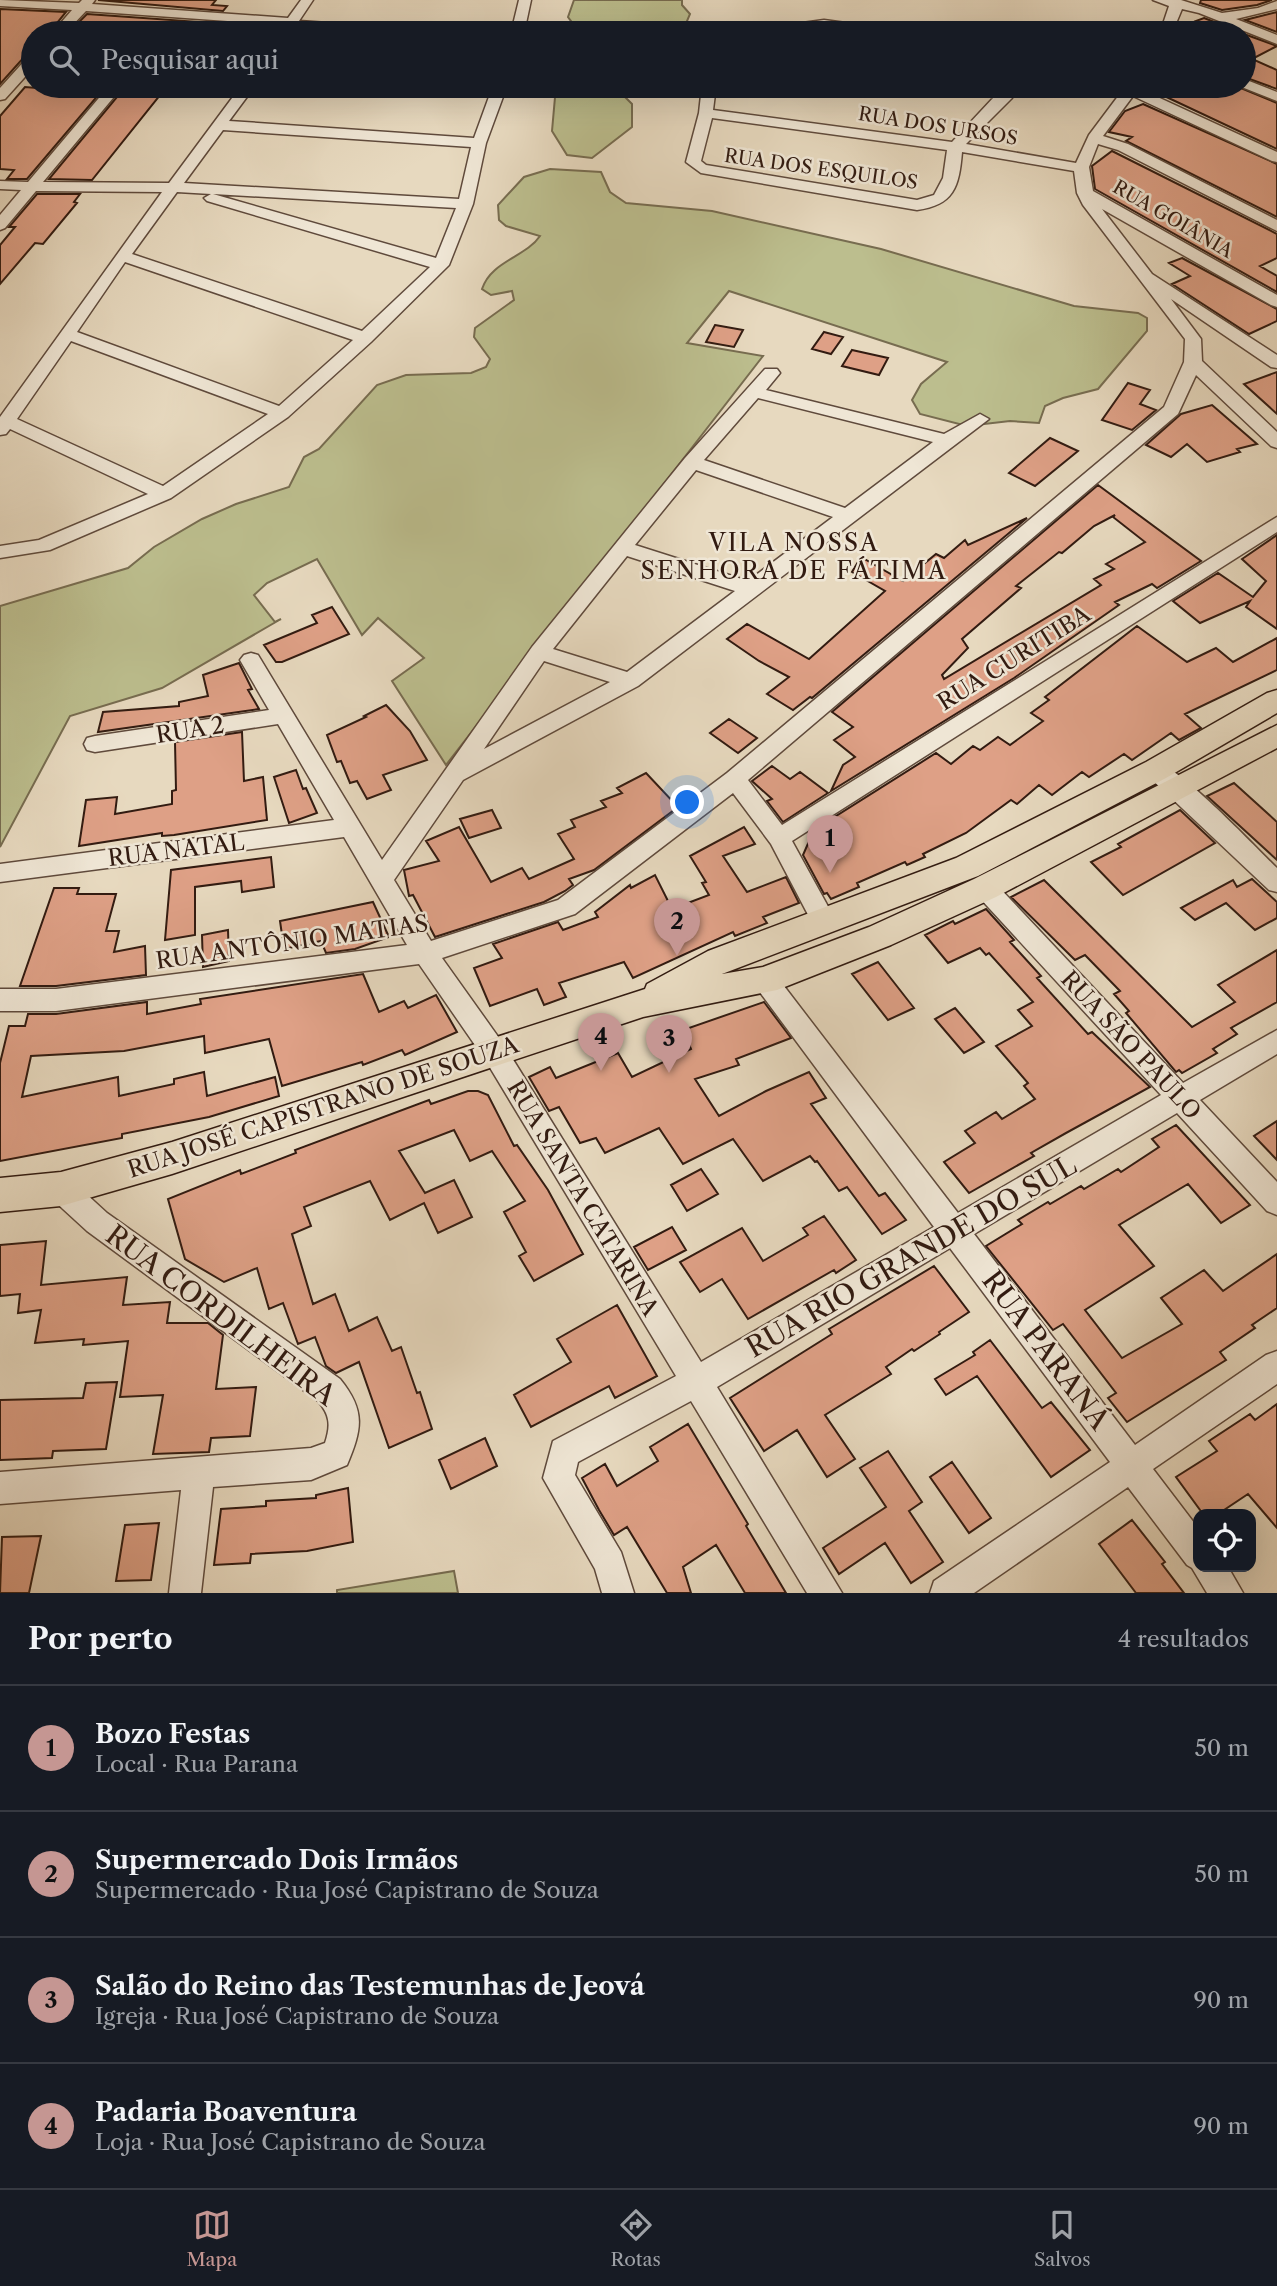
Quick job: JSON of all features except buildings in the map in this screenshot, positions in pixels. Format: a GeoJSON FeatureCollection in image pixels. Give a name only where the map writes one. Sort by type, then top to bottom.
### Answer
{"type":"FeatureCollection","features":[{"type":"Feature","properties":{"kind":"main road","name":"RUA JOSÉ CAPISTRANO DE SOUZA"},"geometry":{"type":"LineString","coordinates":[[0,1195],[61,1189],[172,1158],[495,1054],[643,1003],[765,980],[880,936],[985,888],[1166,778],[1277,700]]}},
{"type":"Feature","properties":{"kind":"main road","name":"RUA JOSÉ CAPISTRANO DE SOUZA"},"geometry":{"type":"LineString","coordinates":[[643,1003],[719,960],[967,867],[1166,778],[1277,735]]}},
{"type":"Feature","properties":{"kind":"street"},"geometry":{"type":"LineString","coordinates":[[173,18],[188,0]]}},
{"type":"Feature","properties":{"kind":"street"},"geometry":{"type":"LineString","coordinates":[[293,21],[307,0]]}},
{"type":"Feature","properties":{"kind":"street"},"geometry":{"type":"LineString","coordinates":[[520,21],[525,0]]}},
{"type":"Feature","properties":{"kind":"street"},"geometry":{"type":"LineString","coordinates":[[1159,0],[1175,2],[1231,21]]}},
{"type":"Feature","properties":{"kind":"street"},"geometry":{"type":"LineString","coordinates":[[0,2],[85,4],[173,18],[279,21]]}},
{"type":"Feature","properties":{"kind":"street"},"geometry":{"type":"LineString","coordinates":[[1172,21],[1176,12],[1175,2]]}},
{"type":"Feature","properties":{"kind":"street"},"geometry":{"type":"LineString","coordinates":[[69,21],[85,4]]}},
{"type":"Feature","properties":{"kind":"street"},"geometry":{"type":"LineString","coordinates":[[1221,17],[1261,11],[1277,5]]}},
{"type":"Feature","properties":{"kind":"street"},"geometry":{"type":"LineString","coordinates":[[1256,31],[1277,40]]}},
{"type":"Feature","properties":{"kind":"street"},"geometry":{"type":"LineString","coordinates":[[0,96],[21,73]]}},
{"type":"Feature","properties":{"kind":"street"},"geometry":{"type":"LineString","coordinates":[[1256,88],[1277,97]]}},
{"type":"Feature","properties":{"kind":"street"},"geometry":{"type":"LineString","coordinates":[[0,225],[106,98]]}},
{"type":"Feature","properties":{"kind":"street"},"geometry":{"type":"LineString","coordinates":[[164,494],[4,426],[122,256],[239,98]]}},
{"type":"Feature","properties":{"kind":"street"},"geometry":{"type":"LineString","coordinates":[[0,552],[43,546],[164,494],[282,413],[365,338],[441,265],[465,204],[479,143],[495,98]]}},
{"type":"Feature","properties":{"kind":"street"},"geometry":{"type":"LineString","coordinates":[[706,113],[708,98]]}},
{"type":"Feature","properties":{"kind":"street"},"geometry":{"type":"LineString","coordinates":[[955,147],[1002,98]]}},
{"type":"Feature","properties":{"kind":"street"},"geometry":{"type":"LineString","coordinates":[[1121,98],[1096,138],[1082,168],[1093,200],[1140,273],[1193,339],[1193,362],[1277,442]]}},
{"type":"Feature","properties":{"kind":"street"},"geometry":{"type":"LineString","coordinates":[[1151,98],[1277,158]]}},
{"type":"Feature","properties":{"kind":"street","name":"RUA DOS URSOS"},"geometry":{"type":"LineString","coordinates":[[706,113],[955,147],[1082,168]]}},
{"type":"Feature","properties":{"kind":"street","name":"RUA DOS ESQUILOS"},"geometry":{"type":"LineString","coordinates":[[706,113],[693,162],[701,169],[918,205],[936,202],[944,194],[954,162],[955,147]]}},
{"type":"Feature","properties":{"kind":"street"},"geometry":{"type":"LineString","coordinates":[[219,125],[479,143]]}},
{"type":"Feature","properties":{"kind":"street"},"geometry":{"type":"LineString","coordinates":[[1096,138],[1123,147],[1277,226]]}},
{"type":"Feature","properties":{"kind":"street"},"geometry":{"type":"LineString","coordinates":[[0,185],[174,187],[465,204]]}},
{"type":"Feature","properties":{"kind":"street"},"geometry":{"type":"LineString","coordinates":[[174,187],[441,265]]}},
{"type":"Feature","properties":{"kind":"street","name":"RUA GOIÂNIA"},"geometry":{"type":"LineString","coordinates":[[1093,200],[1277,302]]}},
{"type":"Feature","properties":{"kind":"street"},"geometry":{"type":"LineString","coordinates":[[122,256],[365,338]]}},
{"type":"Feature","properties":{"kind":"street"},"geometry":{"type":"LineString","coordinates":[[1140,273],[1158,281],[1277,363]]}},
{"type":"Feature","properties":{"kind":"street"},"geometry":{"type":"LineString","coordinates":[[69,335],[282,413]]}},
{"type":"Feature","properties":{"kind":"street","name":"RUA ANTÔNIO MATIAS"},"geometry":{"type":"LineString","coordinates":[[0,1000],[57,1000],[425,953],[566,907],[735,779],[1172,410],[1193,362]]}},
{"type":"Feature","properties":{"kind":"street"},"geometry":{"type":"LineString","coordinates":[[382,879],[539,652],[692,463],[771,373]]}},
{"type":"Feature","properties":{"kind":"street"},"geometry":{"type":"LineString","coordinates":[[754,392],[947,440]]}},
{"type":"Feature","properties":{"kind":"street"},"geometry":{"type":"LineString","coordinates":[[454,774],[630,681],[749,588],[947,440],[980,419]]}},
{"type":"Feature","properties":{"kind":"street"},"geometry":{"type":"LineString","coordinates":[[692,463],[848,516]]}},
{"type":"Feature","properties":{"kind":"street","name":"RUA CURITIBA"},"geometry":{"type":"LineString","coordinates":[[779,838],[1277,523]]}},
{"type":"Feature","properties":{"kind":"street"},"geometry":{"type":"LineString","coordinates":[[623,548],[749,588]]}},
{"type":"Feature","properties":{"kind":"street"},"geometry":{"type":"LineString","coordinates":[[539,652],[630,681]]}},
{"type":"Feature","properties":{"kind":"street","name":"RUA SANTA CATARINA"},"geometry":{"type":"LineString","coordinates":[[251,660],[425,953],[495,1054],[826,1593]]}},
{"type":"Feature","properties":{"kind":"street","name":"RUA 2"},"geometry":{"type":"LineString","coordinates":[[95,744],[285,715]]}},
{"type":"Feature","properties":{"kind":"street"},"geometry":{"type":"LineString","coordinates":[[1166,778],[1277,883]]}},
{"type":"Feature","properties":{"kind":"street"},"geometry":{"type":"LineString","coordinates":[[735,779],[779,838],[824,921]]}},
{"type":"Feature","properties":{"kind":"street","name":"RUA NATAL"},"geometry":{"type":"LineString","coordinates":[[0,873],[351,827]]}},
{"type":"Feature","properties":{"kind":"street","name":"RUA SÃO PAULO"},"geometry":{"type":"LineString","coordinates":[[985,888],[1277,1202]]}},
{"type":"Feature","properties":{"kind":"street","name":"RUA PARANÁ"},"geometry":{"type":"LineString","coordinates":[[765,980],[1193,1547]]}},
{"type":"Feature","properties":{"kind":"street","name":"RUA RIO GRANDE DO SUL"},"geometry":{"type":"LineString","coordinates":[[618,1593],[610,1563],[559,1478],[564,1452],[695,1383],[1277,1041]]}},
{"type":"Feature","properties":{"kind":"street","name":"RUA CORDILHEIRA"},"geometry":{"type":"LineString","coordinates":[[0,1488],[311,1464],[336,1454],[345,1433],[344,1406],[329,1390],[97,1222],[61,1189]]}},
{"type":"Feature","properties":{"kind":"street"},"geometry":{"type":"LineString","coordinates":[[946,1593],[1277,1366]]}},
{"type":"Feature","properties":{"kind":"street"},"geometry":{"type":"LineString","coordinates":[[185,1593],[200,1474]]}},
{"type":"Feature","properties":{"kind":"street"},"geometry":{"type":"LineString","coordinates":[[1212,1572],[1227,1593]]}},
{"type":"Feature","properties":{"kind":"green space"},"geometry":{"type":"Polygon","coordinates":[[[574,0],[682,0],[682,5],[690,14],[687,21],[571,21],[568,17],[574,0]]]}},
{"type":"Feature","properties":{"kind":"green space"},"geometry":{"type":"Polygon","coordinates":[[[555,98],[626,98],[632,104],[632,127],[592,158],[567,155],[552,131],[555,98]]]}},
{"type":"Feature","properties":{"kind":"green space"},"geometry":{"type":"Polygon","coordinates":[[[550,169],[601,172],[610,192],[626,203],[712,211],[881,249],[1074,306],[1138,313],[1147,318],[1147,331],[1098,389],[1063,398],[1045,406],[1039,423],[1010,421],[967,426],[920,414],[912,400],[921,384],[947,362],[729,291],[687,343],[763,356],[446,765],[392,681],[424,658],[378,618],[362,635],[317,559],[267,583],[254,595],[275,622],[281,619],[162,688],[70,716],[0,847],[0,606],[128,568],[154,547],[202,519],[236,504],[289,487],[304,457],[319,449],[377,385],[406,375],[471,373],[486,367],[490,359],[474,337],[475,328],[514,300],[512,291],[491,295],[482,289],[493,272],[540,236],[506,226],[499,220],[498,205],[524,177],[550,169]]]}},
{"type":"Feature","properties":{"kind":"green space"},"geometry":{"type":"Polygon","coordinates":[[[454,1571],[458,1593],[337,1593],[337,1590],[454,1571]]]}},
{"type":"Feature","properties":{"kind":"place","name":"Bozo Festas"},"geometry":{"type":"Point","coordinates":[830,873]}},
{"type":"Feature","properties":{"kind":"place","name":"Supermercado Dois Irmãos"},"geometry":{"type":"Point","coordinates":[677,956]}},
{"type":"Feature","properties":{"kind":"place","name":"Padaria Boaventura"},"geometry":{"type":"Point","coordinates":[601,1071]}},
{"type":"Feature","properties":{"kind":"place","name":"Salão do Reino das Testemunhas de Jeová"},"geometry":{"type":"Point","coordinates":[669,1073]}},
{"type":"Feature","properties":{"kind":"district","name":"VILA NOSSA SENHORA DE FÁTIMA"},"geometry":{"type":"Point","coordinates":[794,556]}}]}
